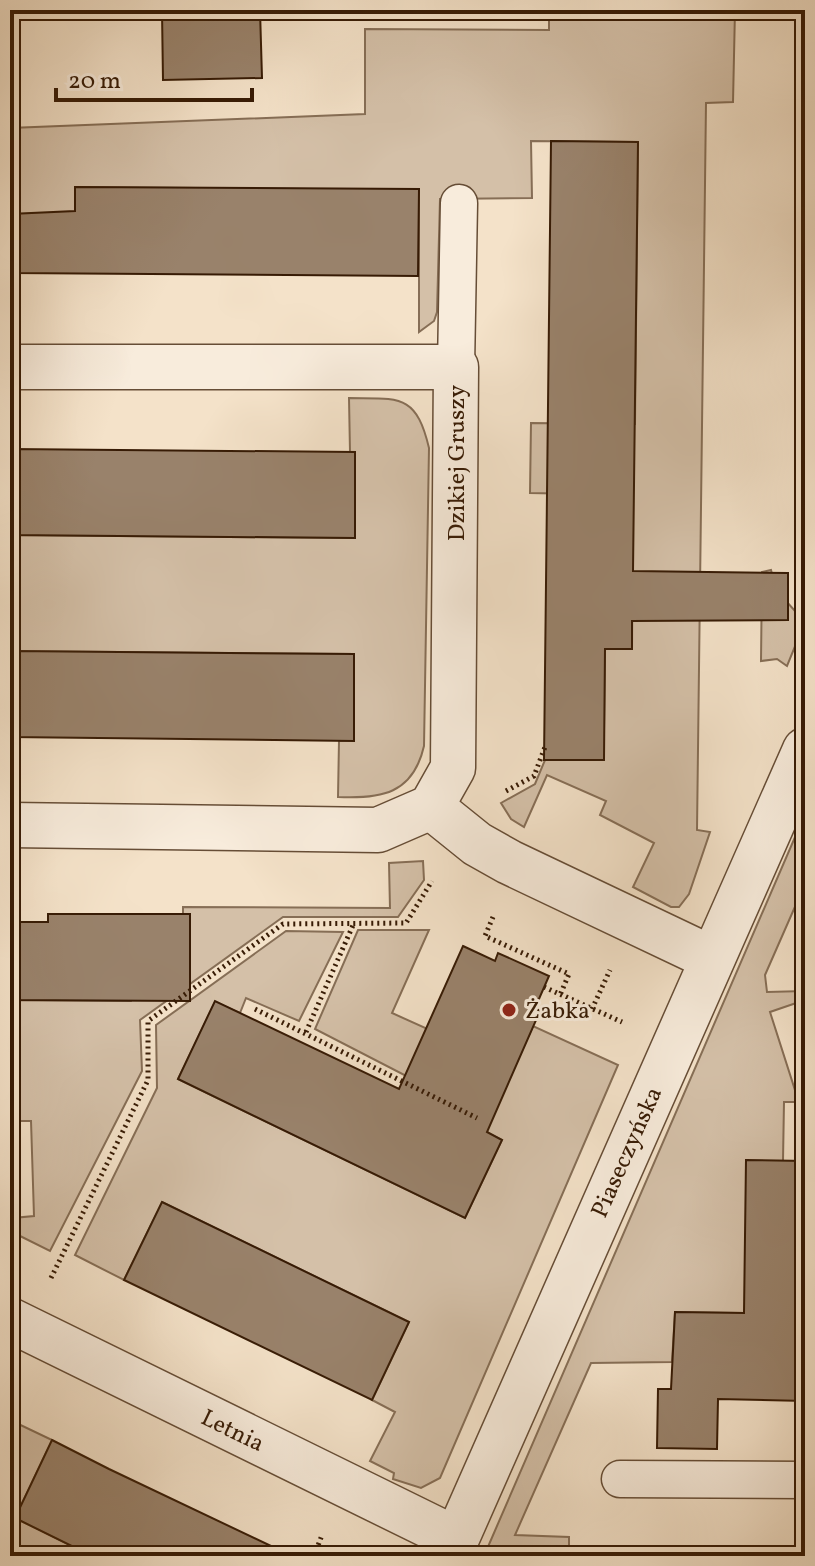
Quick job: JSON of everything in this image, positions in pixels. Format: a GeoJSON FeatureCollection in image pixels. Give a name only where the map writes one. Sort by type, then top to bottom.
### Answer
{"type":"FeatureCollection","features":[{"type":"Feature","properties":{"kind":"street","name":"Dzikiej Gruszy"},"geometry":{"type":"LineString","coordinates":[[10,367],[456,367],[453,768],[431,807]]}},
{"type":"Feature","properties":{"kind":"street","name":"Piaseczyńska"},"geometry":{"type":"LineString","coordinates":[[453,1548],[805,750]]}},
{"type":"Feature","properties":{"kind":"street"},"geometry":{"type":"LineString","coordinates":[[10,825],[378,830],[431,807],[477,844],[509,862],[711,958]]}},
{"type":"Feature","properties":{"kind":"street","name":"Letnia"},"geometry":{"type":"LineString","coordinates":[[18,1324],[453,1548]]}},
{"type":"Feature","properties":{"kind":"lane"},"geometry":{"type":"LineString","coordinates":[[456,367],[459,203]]}},
{"type":"Feature","properties":{"kind":"lane"},"geometry":{"type":"LineString","coordinates":[[620,1479],[805,1480]]}},
{"type":"Feature","properties":{"kind":"path"},"geometry":{"type":"LineString","coordinates":[[18,1324],[148,1080],[148,1021],[283,924],[406,923],[435,876],[443,880]]}},
{"type":"Feature","properties":{"kind":"path"},"geometry":{"type":"LineString","coordinates":[[499,904],[485,936],[569,974],[560,995]]}},
{"type":"Feature","properties":{"kind":"path"},"geometry":{"type":"LineString","coordinates":[[306,1032],[354,923]]}},
{"type":"Feature","properties":{"kind":"path"},"geometry":{"type":"LineString","coordinates":[[544,987],[632,1026]]}},
{"type":"Feature","properties":{"kind":"path"},"geometry":{"type":"LineString","coordinates":[[255,1009],[477,1118]]}},
{"type":"Feature","properties":{"kind":"shaded area"},"geometry":{"type":"Polygon","coordinates":[[[549,10],[735,10],[733,102],[706,103],[697,830],[710,832],[689,894],[679,907],[671,907],[633,887],[654,843],[600,815],[606,801],[547,775],[524,827],[511,819],[501,803],[535,784],[545,760],[604,730],[605,649],[632,648],[633,495],[530,493],[531,423],[635,424],[638,142],[531,141],[532,198],[440,199],[437,312],[434,321],[419,332],[419,190],[75,187],[75,214],[10,214],[10,128],[365,114],[365,29],[549,30],[549,10]]]}},
{"type":"Feature","properties":{"kind":"shaded area"},"geometry":{"type":"Polygon","coordinates":[[[349,398],[381,398],[411,408],[424,430],[429,448],[424,746],[419,762],[403,784],[368,797],[338,797],[339,741],[354,740],[354,654],[10,651],[10,430],[11,535],[354,538],[355,453],[350,452],[349,398]]]}},
{"type":"Feature","properties":{"kind":"shaded area"},"geometry":{"type":"Polygon","coordinates":[[[771,570],[776,590],[805,622],[787,666],[777,659],[761,661],[762,572],[771,570]]]}},
{"type":"Feature","properties":{"kind":"shaded area"},"geometry":{"type":"Polygon","coordinates":[[[805,814],[805,893],[801,893],[765,975],[767,992],[805,991],[805,1000],[770,1012],[795,1090],[805,1088],[805,1102],[784,1102],[783,1161],[805,1314],[675,1312],[672,1362],[591,1363],[515,1535],[569,1537],[569,1556],[484,1556],[805,814]]]}},
{"type":"Feature","properties":{"kind":"shaded area"},"geometry":{"type":"Polygon","coordinates":[[[423,861],[424,880],[398,917],[283,917],[140,1020],[142,1071],[50,1251],[14,1233],[13,1218],[34,1216],[31,1121],[10,1121],[10,1000],[131,1001],[183,914],[183,907],[390,908],[389,863],[423,861]]]}},
{"type":"Feature","properties":{"kind":"shaded area"},"geometry":{"type":"Polygon","coordinates":[[[358,930],[429,930],[392,1013],[514,1068],[533,1026],[618,1065],[440,1478],[421,1488],[393,1479],[394,1473],[370,1461],[395,1412],[372,1400],[409,1322],[162,1202],[124,1280],[75,1255],[157,1088],[156,1025],[286,931],[343,932],[299,1021],[246,998],[240,1013],[215,1002],[178,1079],[465,1218],[502,1140],[479,1129],[484,1116],[315,1029],[358,930]]]}},
{"type":"Feature","properties":{"kind":"shaded area"},"geometry":{"type":"Polygon","coordinates":[[[10,1420],[52,1440],[15,1518],[92,1556],[10,1556],[10,1420]]]}},
{"type":"Feature","properties":{"kind":"building"},"geometry":{"type":"Polygon","coordinates":[[[260,10],[262,78],[163,80],[162,11],[260,10]]]}},
{"type":"Feature","properties":{"kind":"building"},"geometry":{"type":"Polygon","coordinates":[[[551,141],[638,142],[633,571],[788,573],[788,620],[632,621],[632,649],[605,649],[604,760],[544,760],[551,141]]]}},
{"type":"Feature","properties":{"kind":"building"},"geometry":{"type":"Polygon","coordinates":[[[75,187],[419,189],[418,276],[10,273],[10,214],[75,211],[75,187]]]}},
{"type":"Feature","properties":{"kind":"building"},"geometry":{"type":"Polygon","coordinates":[[[11,449],[355,452],[355,538],[10,535],[11,449]]]}},
{"type":"Feature","properties":{"kind":"building"},"geometry":{"type":"Polygon","coordinates":[[[10,651],[354,654],[354,741],[10,737],[10,651]]]}},
{"type":"Feature","properties":{"kind":"building"},"geometry":{"type":"Polygon","coordinates":[[[48,914],[190,914],[190,1001],[10,1000],[10,922],[48,922],[48,914]]]}},
{"type":"Feature","properties":{"kind":"building"},"geometry":{"type":"Polygon","coordinates":[[[463,946],[495,961],[498,953],[549,976],[535,1008],[540,1011],[487,1132],[502,1140],[465,1218],[178,1079],[215,1001],[399,1089],[463,946]]]}},
{"type":"Feature","properties":{"kind":"building"},"geometry":{"type":"Polygon","coordinates":[[[746,1160],[805,1161],[805,1401],[718,1399],[717,1449],[657,1448],[658,1389],[671,1389],[675,1312],[744,1313],[746,1160]]]}},
{"type":"Feature","properties":{"kind":"building"},"geometry":{"type":"Polygon","coordinates":[[[162,1202],[409,1322],[372,1400],[124,1280],[162,1202]]]}},
{"type":"Feature","properties":{"kind":"building"},"geometry":{"type":"Polygon","coordinates":[[[52,1440],[292,1556],[92,1556],[15,1518],[52,1440]]]}},
{"type":"Feature","properties":{"kind":"place","name":"Żabka"},"geometry":{"type":"Point","coordinates":[509,1010]}}]}
